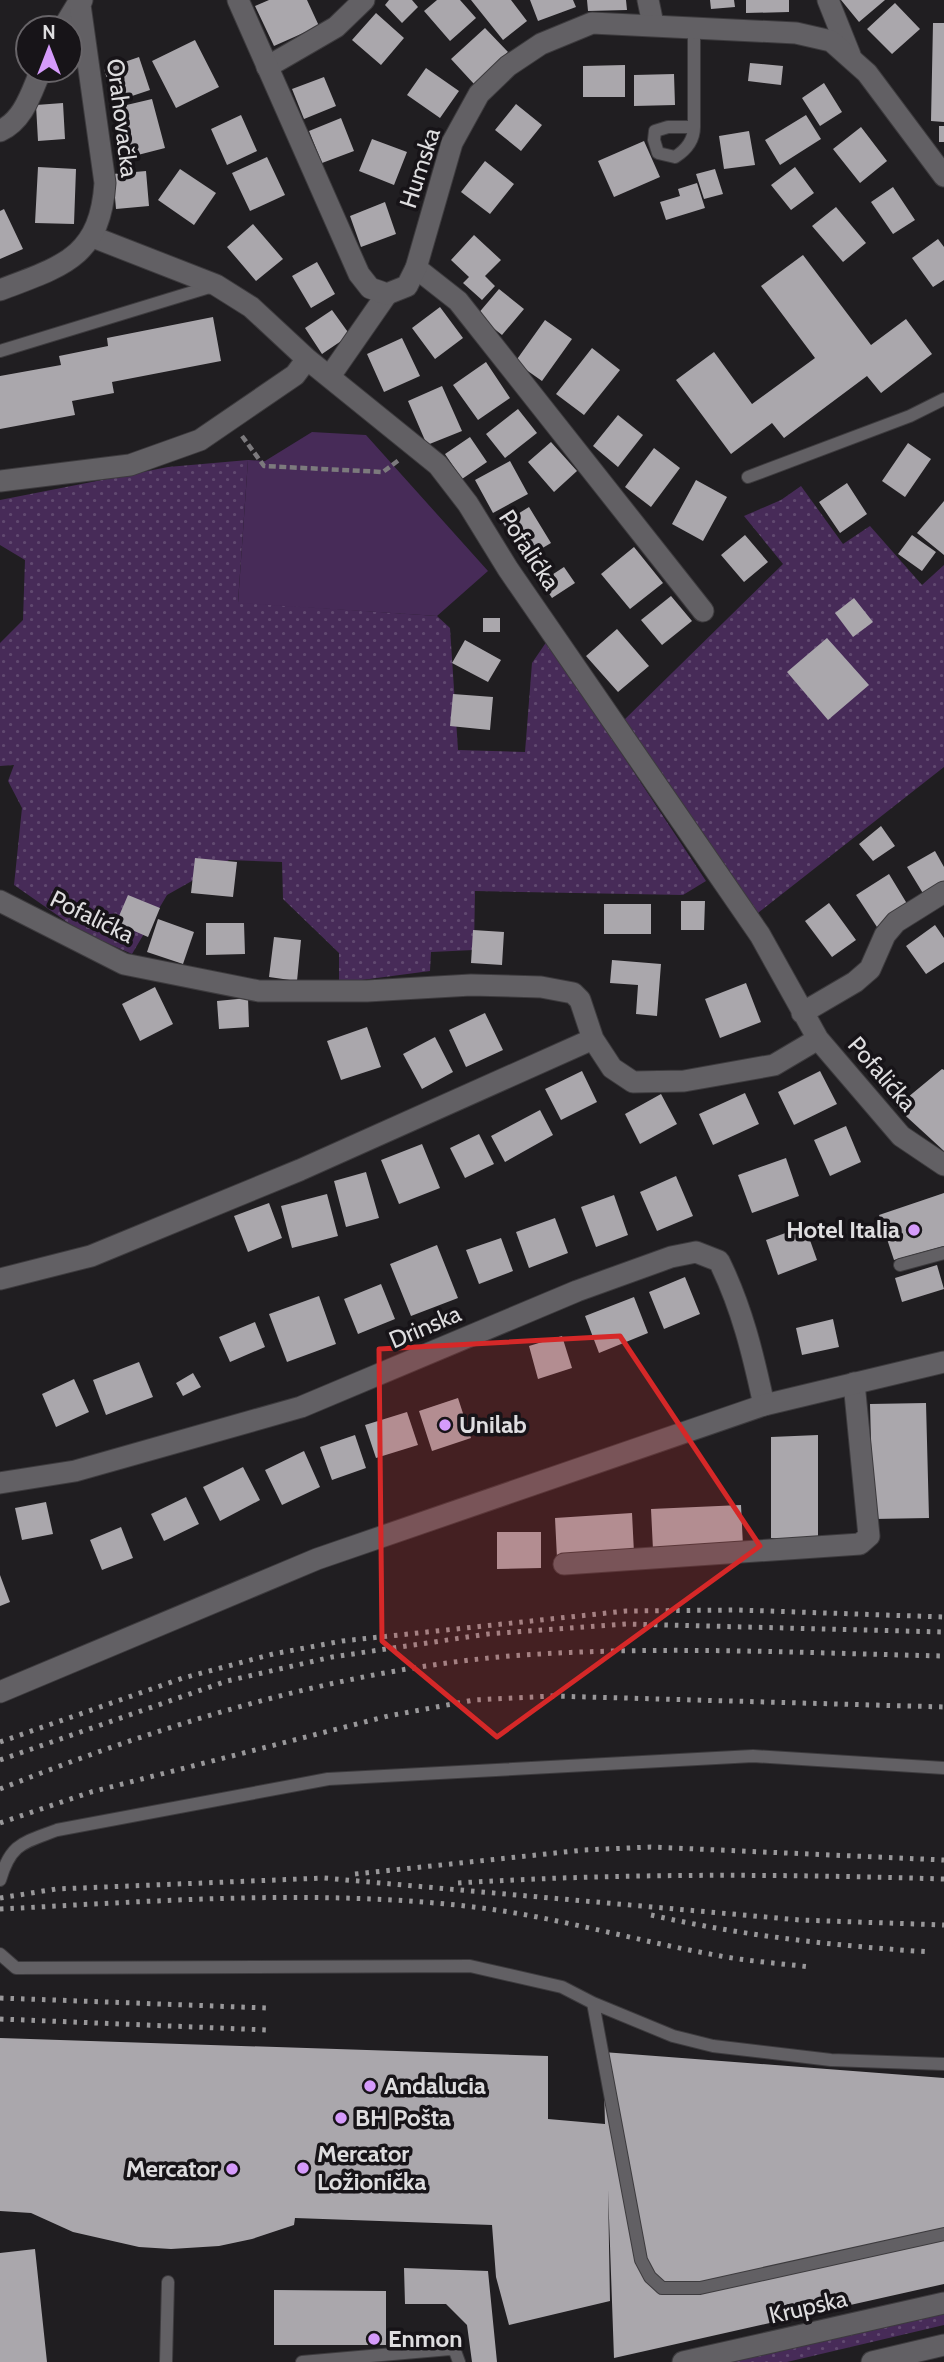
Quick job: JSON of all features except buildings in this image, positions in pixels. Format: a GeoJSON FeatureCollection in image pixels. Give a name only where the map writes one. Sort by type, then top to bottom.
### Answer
{"type":"FeatureCollection","features":[{"type":"Feature","properties":{"kind":"street"},"geometry":{"type":"LineString","coordinates":[[238,0],[359,274],[370,288],[387,294]]}},
{"type":"Feature","properties":{"kind":"street"},"geometry":{"type":"LineString","coordinates":[[267,67],[336,27],[364,0]]}},
{"type":"Feature","properties":{"kind":"street"},"geometry":{"type":"LineString","coordinates":[[648,0],[653,24]]}},
{"type":"Feature","properties":{"kind":"street"},"geometry":{"type":"LineString","coordinates":[[828,0],[850,55]]}},
{"type":"Feature","properties":{"kind":"street","name":"Orahovačka"},"geometry":{"type":"LineString","coordinates":[[80,2],[105,183],[103,210],[93,237]]}},
{"type":"Feature","properties":{"kind":"street","name":"Humska"},"geometry":{"type":"LineString","coordinates":[[330,376],[387,294],[407,286],[416,268],[452,143],[479,94],[508,66],[541,44],[592,23],[694,26],[817,36],[831,41],[850,55],[867,73],[944,176]]}},
{"type":"Feature","properties":{"kind":"street"},"geometry":{"type":"LineString","coordinates":[[0,131],[11,126],[26,107],[35,84]]}},
{"type":"Feature","properties":{"kind":"street"},"geometry":{"type":"LineString","coordinates":[[0,290],[58,264],[81,250],[93,237]]}},
{"type":"Feature","properties":{"kind":"street","name":"Pofalićka"},"geometry":{"type":"LineString","coordinates":[[93,237],[216,285],[251,307],[307,359],[438,465],[468,504],[516,580],[761,935],[818,1039],[901,1136],[944,1165]]}},
{"type":"Feature","properties":{"kind":"street"},"geometry":{"type":"LineString","coordinates":[[416,268],[458,301],[703,611]]}},
{"type":"Feature","properties":{"kind":"street"},"geometry":{"type":"LineString","coordinates":[[0,481],[130,466],[200,440],[295,375],[307,359]]}},
{"type":"Feature","properties":{"kind":"street"},"geometry":{"type":"LineString","coordinates":[[802,1013],[855,982],[870,969],[885,935],[896,922],[944,892]]}},
{"type":"Feature","properties":{"kind":"street","name":"Pofalićka"},"geometry":{"type":"LineString","coordinates":[[0,901],[124,964],[259,990],[367,991],[471,985],[541,987],[573,993],[580,1000],[593,1039],[612,1068],[633,1082],[684,1081],[774,1065],[818,1039]]}},
{"type":"Feature","properties":{"kind":"street"},"geometry":{"type":"LineString","coordinates":[[0,1279],[91,1256],[324,1160],[593,1039]]}},
{"type":"Feature","properties":{"kind":"street","name":"Drinska"},"geometry":{"type":"LineString","coordinates":[[0,1483],[75,1471],[301,1407],[577,1291],[671,1257],[696,1252],[719,1261],[734,1292],[748,1331],[764,1405]]}},
{"type":"Feature","properties":{"kind":"street"},"geometry":{"type":"LineString","coordinates":[[0,1692],[317,1559],[764,1405],[944,1362]]}},
{"type":"Feature","properties":{"kind":"street"},"geometry":{"type":"LineString","coordinates":[[564,1564],[860,1545],[869,1536],[855,1383]]}},
{"type":"Feature","properties":{"kind":"street","name":"Krupska"},"geometry":{"type":"LineString","coordinates":[[683,2362],[944,2302]]}},
{"type":"Feature","properties":{"kind":"street"},"geometry":{"type":"LineString","coordinates":[[872,2362],[944,2345]]}},
{"type":"Feature","properties":{"kind":"lane"},"geometry":{"type":"LineString","coordinates":[[694,26],[694,127]]}},
{"type":"Feature","properties":{"kind":"lane"},"geometry":{"type":"LineString","coordinates":[[0,351],[216,285]]}},
{"type":"Feature","properties":{"kind":"lane"},"geometry":{"type":"LineString","coordinates":[[748,477],[910,416],[944,399]]}},
{"type":"Feature","properties":{"kind":"lane"},"geometry":{"type":"LineString","coordinates":[[900,1265],[944,1253]]}},
{"type":"Feature","properties":{"kind":"lane"},"geometry":{"type":"LineString","coordinates":[[0,1880],[6,1858],[18,1845],[57,1830],[328,1779],[753,1756],[944,1768]]}},
{"type":"Feature","properties":{"kind":"lane"},"geometry":{"type":"LineString","coordinates":[[0,1954],[16,1969],[470,1966],[562,1987],[593,2003],[673,2036],[713,2046],[831,2060],[944,2064]]}},
{"type":"Feature","properties":{"kind":"lane"},"geometry":{"type":"LineString","coordinates":[[593,2003],[641,2260],[650,2277],[662,2288],[700,2288],[944,2234]]}},
{"type":"Feature","properties":{"kind":"lane"},"geometry":{"type":"LineString","coordinates":[[166,2362],[168,2282]]}},
{"type":"Feature","properties":{"kind":"lane"},"geometry":{"type":"LineString","coordinates":[[302,2362],[450,2349],[455,2351],[459,2362]]}},
{"type":"Feature","properties":{"kind":"path"},"geometry":{"type":"LineString","coordinates":[[231,421],[264,466],[383,472],[416,447]]}},
{"type":"Feature","properties":{"kind":"highlighted area"},"geometry":{"type":"Polygon","coordinates":[[[620,1336],[760,1546],[497,1737],[382,1641],[379,1349],[620,1336]]]}},
{"type":"Feature","properties":{"kind":"shaded area"},"geometry":{"type":"Polygon","coordinates":[[[312,432],[366,435],[488,571],[437,616],[238,603],[248,460],[265,461],[312,432]]]}},
{"type":"Feature","properties":{"kind":"shaded area"},"geometry":{"type":"Polygon","coordinates":[[[248,460],[238,602],[437,616],[450,628],[458,750],[525,752],[532,663],[547,641],[706,881],[683,895],[475,891],[474,950],[431,952],[430,971],[339,983],[339,953],[283,899],[282,862],[229,860],[167,895],[132,954],[80,931],[14,885],[22,808],[8,781],[14,765],[0,766],[0,643],[23,620],[25,560],[0,545],[0,500],[168,467],[248,460]]]}},
{"type":"Feature","properties":{"kind":"shaded area"},"geometry":{"type":"Polygon","coordinates":[[[801,486],[843,544],[870,526],[922,585],[944,565],[944,767],[754,916],[622,722],[783,564],[744,516],[781,500],[801,486]]]}},
{"type":"Feature","properties":{"kind":"shaded area"},"geometry":{"type":"Polygon","coordinates":[[[944,2310],[944,2325],[787,2362],[725,2362],[944,2310]]]}},
{"type":"Feature","properties":{"kind":"railway"},"geometry":{"type":"LineString","coordinates":[[0,1742],[183,1678],[273,1654],[342,1641],[626,1611],[738,1610],[944,1617]]}},
{"type":"Feature","properties":{"kind":"railway"},"geometry":{"type":"LineString","coordinates":[[0,1760],[227,1681],[332,1657],[488,1634],[626,1624],[944,1632]]}},
{"type":"Feature","properties":{"kind":"railway"},"geometry":{"type":"LineString","coordinates":[[0,1789],[124,1743],[250,1704],[379,1674],[444,1663],[510,1656],[618,1651],[944,1656]]}},
{"type":"Feature","properties":{"kind":"railway"},"geometry":{"type":"LineString","coordinates":[[0,1823],[91,1792],[388,1716],[474,1700],[552,1696],[944,1707]]}},
{"type":"Feature","properties":{"kind":"railway"},"geometry":{"type":"LineString","coordinates":[[355,1874],[584,1850],[651,1847],[944,1860]]}},
{"type":"Feature","properties":{"kind":"railway"},"geometry":{"type":"LineString","coordinates":[[458,1883],[701,1875],[944,1879]]}},
{"type":"Feature","properties":{"kind":"railway"},"geometry":{"type":"LineString","coordinates":[[0,1898],[56,1889],[324,1878],[800,1920],[944,1925]]}},
{"type":"Feature","properties":{"kind":"railway"},"geometry":{"type":"LineString","coordinates":[[0,1909],[241,1898],[302,1897],[422,1902],[511,1912],[722,1956],[810,1967]]}},
{"type":"Feature","properties":{"kind":"railway"},"geometry":{"type":"LineString","coordinates":[[651,1915],[790,1939],[931,1952]]}},
{"type":"Feature","properties":{"kind":"railway"},"geometry":{"type":"LineString","coordinates":[[0,1998],[267,2008]]}},
{"type":"Feature","properties":{"kind":"railway"},"geometry":{"type":"LineString","coordinates":[[0,2019],[267,2030]]}},
{"type":"Feature","properties":{"kind":"place","name":"Hotel Italia"},"geometry":{"type":"Point","coordinates":[914,1230]}},
{"type":"Feature","properties":{"kind":"place","name":"Unilab"},"geometry":{"type":"Point","coordinates":[445,1425]}},
{"type":"Feature","properties":{"kind":"place","name":"Andalucia"},"geometry":{"type":"Point","coordinates":[370,2086]}},
{"type":"Feature","properties":{"kind":"place","name":"BH Pošta"},"geometry":{"type":"Point","coordinates":[341,2118]}},
{"type":"Feature","properties":{"kind":"place","name":"Mercator Ložionička"},"geometry":{"type":"Point","coordinates":[303,2168]}},
{"type":"Feature","properties":{"kind":"place","name":"Mercator"},"geometry":{"type":"Point","coordinates":[232,2169]}},
{"type":"Feature","properties":{"kind":"place","name":"Enmon"},"geometry":{"type":"Point","coordinates":[374,2339]}}]}
